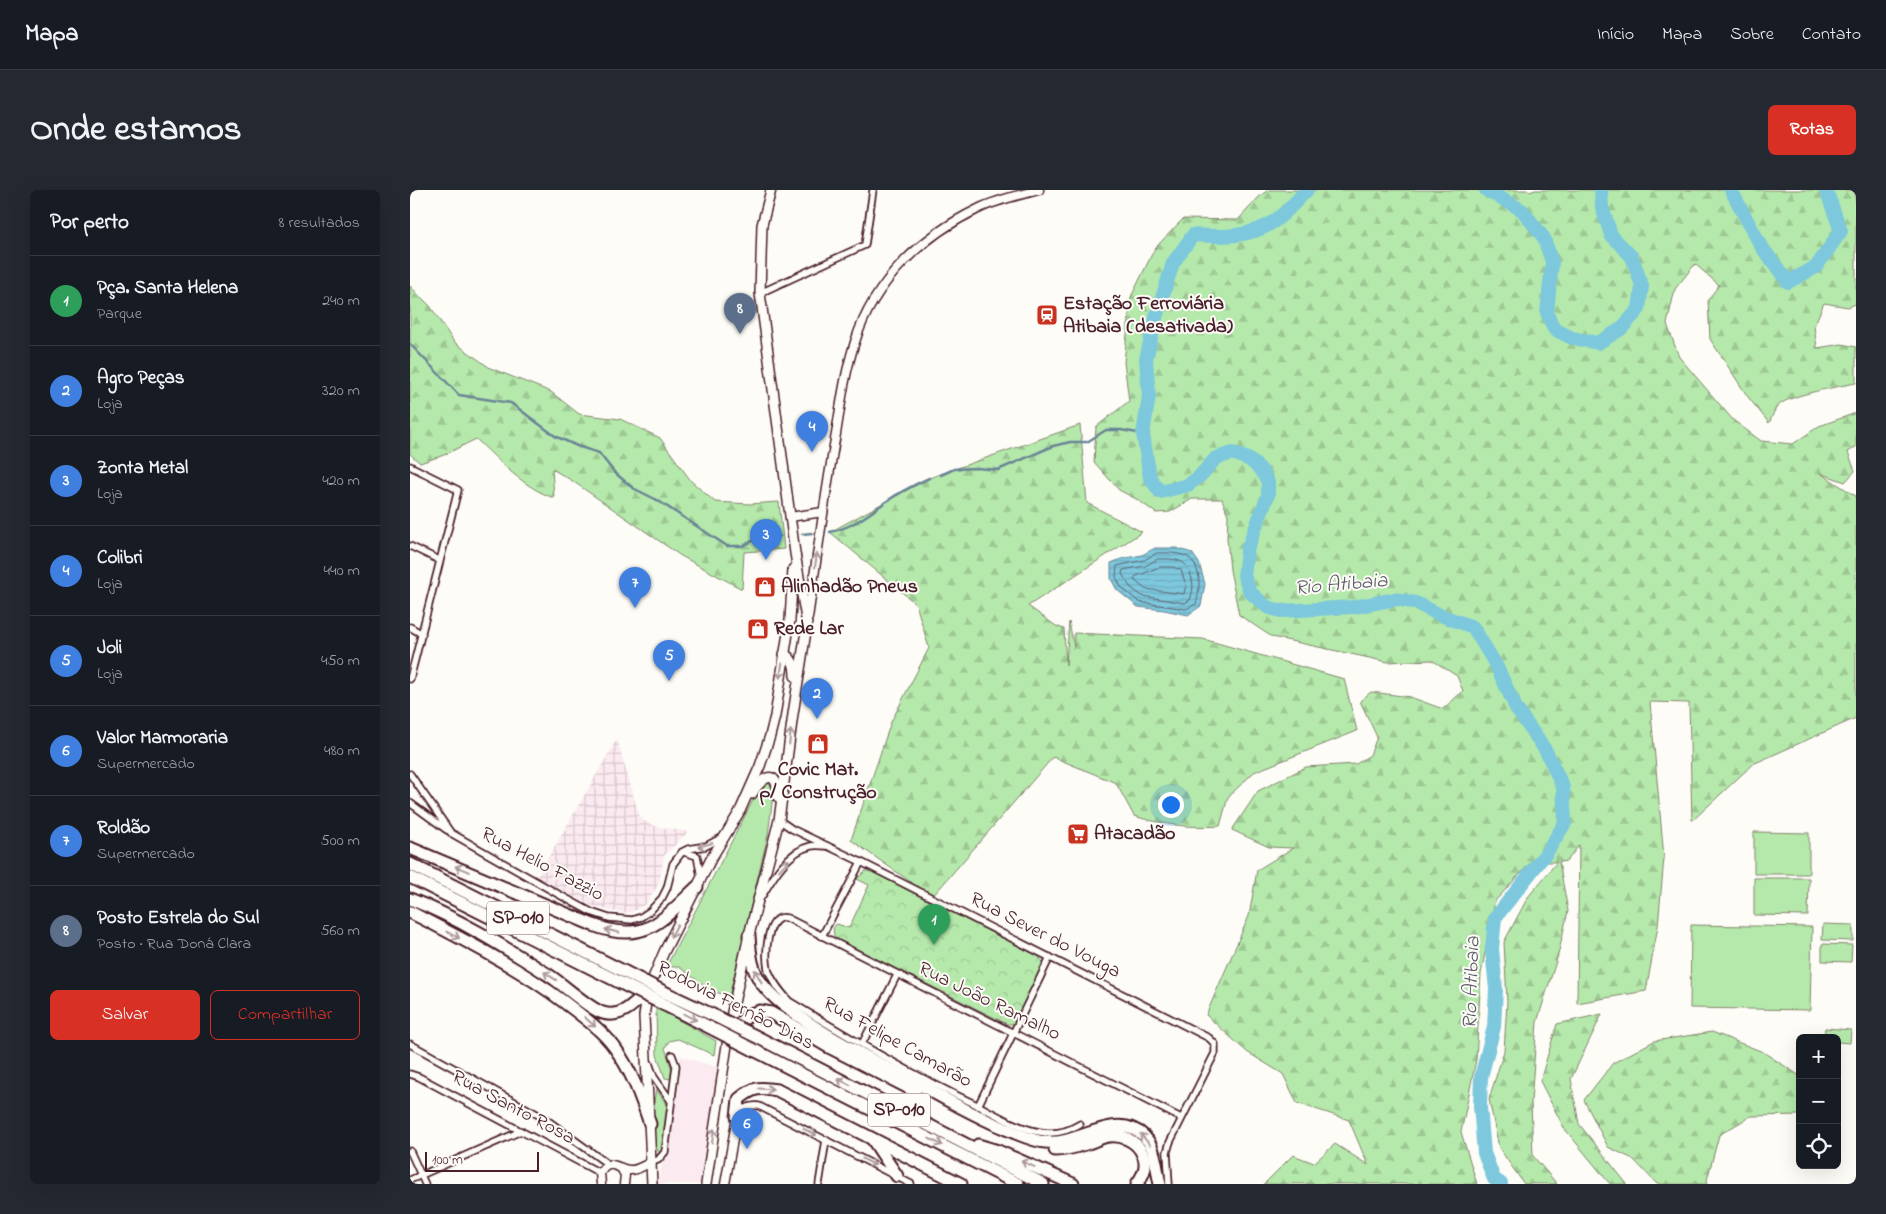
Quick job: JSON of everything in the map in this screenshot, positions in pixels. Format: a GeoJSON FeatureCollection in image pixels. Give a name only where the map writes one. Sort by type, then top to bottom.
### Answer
{"type":"FeatureCollection","features":[{"type":"Feature","properties":{"kind":"highway"},"geometry":{"type":"LineString","coordinates":[[410,848],[593,925],[621,933],[646,930],[672,910],[699,882]]}},
{"type":"Feature","properties":{"kind":"highway","name":"Rodovia Fernão Dias"},"geometry":{"type":"LineString","coordinates":[[410,864],[622,977]]}},
{"type":"Feature","properties":{"kind":"highway","name":"Rodovia Fernão Dias"},"geometry":{"type":"LineString","coordinates":[[410,879],[667,999],[717,1017],[1043,1184]]}},
{"type":"Feature","properties":{"kind":"highway"},"geometry":{"type":"LineString","coordinates":[[410,899],[436,909],[488,938],[548,975],[603,1013],[617,1014],[626,1010],[648,990]]}},
{"type":"Feature","properties":{"kind":"highway"},"geometry":{"type":"LineString","coordinates":[[410,912],[497,957],[538,982],[599,1030],[629,1070],[650,1124]]}},
{"type":"Feature","properties":{"kind":"highway"},"geometry":{"type":"LineString","coordinates":[[749,935],[750,958],[756,976],[764,986],[795,1014],[831,1037],[974,1114],[1026,1137],[1045,1142],[1065,1142],[1108,1127],[1124,1126],[1136,1130],[1146,1139],[1156,1155],[1160,1184]]}},
{"type":"Feature","properties":{"kind":"highway","name":"Rodovia Fernão Dias"},"geometry":{"type":"LineString","coordinates":[[667,999],[714,1030],[1018,1184]]}},
{"type":"Feature","properties":{"kind":"highway"},"geometry":{"type":"LineString","coordinates":[[729,1032],[750,1014],[760,1011],[771,1013],[827,1046],[957,1114],[992,1132],[1027,1145],[1046,1150],[1065,1150],[1105,1136],[1127,1138],[1141,1150],[1145,1158],[1145,1168],[1137,1184]]}},
{"type":"Feature","properties":{"kind":"highway"},"geometry":{"type":"LineString","coordinates":[[737,1117],[740,1099],[750,1089],[777,1090],[961,1184]]}},
{"type":"Feature","properties":{"kind":"highway"},"geometry":{"type":"LineString","coordinates":[[950,1136],[998,1151],[1073,1184]]}},
{"type":"Feature","properties":{"kind":"highway"},"geometry":{"type":"LineString","coordinates":[[872,1138],[897,1176]]}},
{"type":"Feature","properties":{"kind":"main road"},"geometry":{"type":"LineString","coordinates":[[706,1184],[729,1032],[749,935],[780,818],[793,714],[807,625],[794,553],[760,293],[762,225],[771,190]]}},
{"type":"Feature","properties":{"kind":"main road"},"geometry":{"type":"LineString","coordinates":[[652,1184],[644,1016],[648,990],[664,952],[699,882],[740,810],[760,766],[770,736],[790,620],[794,553]]}},
{"type":"Feature","properties":{"kind":"main road"},"geometry":{"type":"LineString","coordinates":[[784,654],[790,657],[794,664],[793,714]]}},
{"type":"Feature","properties":{"kind":"main road"},"geometry":{"type":"LineString","coordinates":[[740,810],[766,777],[776,782],[780,818]]}},
{"type":"Feature","properties":{"kind":"street"},"geometry":{"type":"LineString","coordinates":[[760,293],[865,245],[873,190]]}},
{"type":"Feature","properties":{"kind":"street"},"geometry":{"type":"LineString","coordinates":[[807,625],[823,512],[847,368],[855,340],[870,304],[888,278],[907,258],[948,225],[980,208],[1039,190]]}},
{"type":"Feature","properties":{"kind":"street"},"geometry":{"type":"LineString","coordinates":[[410,466],[458,490],[410,679]]}},
{"type":"Feature","properties":{"kind":"street"},"geometry":{"type":"LineString","coordinates":[[790,517],[823,512]]}},
{"type":"Feature","properties":{"kind":"street"},"geometry":{"type":"LineString","coordinates":[[410,546],[439,560]]}},
{"type":"Feature","properties":{"kind":"street"},"geometry":{"type":"LineString","coordinates":[[410,627],[422,634]]}},
{"type":"Feature","properties":{"kind":"street","name":"Rua Helio Fazzio"},"geometry":{"type":"LineString","coordinates":[[410,774],[451,833],[592,912],[609,918],[621,920],[641,917],[657,904],[667,888],[674,864],[682,852]]}},
{"type":"Feature","properties":{"kind":"street"},"geometry":{"type":"LineString","coordinates":[[410,803],[451,833]]}},
{"type":"Feature","properties":{"kind":"street","name":"Rua Sever do Vouga"},"geometry":{"type":"LineString","coordinates":[[780,818],[792,829],[1209,1038],[1215,1044],[1215,1053],[1181,1118]]}},
{"type":"Feature","properties":{"kind":"street"},"geometry":{"type":"LineString","coordinates":[[682,852],[706,846],[726,834]]}},
{"type":"Feature","properties":{"kind":"street"},"geometry":{"type":"LineString","coordinates":[[757,904],[770,882],[785,863],[798,851],[812,846],[829,846]]}},
{"type":"Feature","properties":{"kind":"street"},"geometry":{"type":"LineString","coordinates":[[682,852],[688,852],[697,856],[699,882]]}},
{"type":"Feature","properties":{"kind":"street"},"geometry":{"type":"LineString","coordinates":[[822,936],[860,862]]}},
{"type":"Feature","properties":{"kind":"street","name":"Rua João Ramalho"},"geometry":{"type":"LineString","coordinates":[[782,917],[1014,1032],[1181,1118]]}},
{"type":"Feature","properties":{"kind":"street","name":"Rua Felipe Camarão"},"geometry":{"type":"LineString","coordinates":[[782,917],[778,918],[772,927],[767,943],[766,957],[769,971],[776,987],[789,1001],[899,1066],[1006,1120],[1042,1133],[1068,1131],[1080,1124]]}},
{"type":"Feature","properties":{"kind":"street"},"geometry":{"type":"LineString","coordinates":[[978,1106],[1050,957]]}},
{"type":"Feature","properties":{"kind":"street"},"geometry":{"type":"LineString","coordinates":[[862,1044],[898,975]]}},
{"type":"Feature","properties":{"kind":"street"},"geometry":{"type":"LineString","coordinates":[[410,1044],[544,1118],[609,1165],[629,1170],[637,1169],[658,1160],[665,1152],[676,1066],[672,1055]]}},
{"type":"Feature","properties":{"kind":"street"},"geometry":{"type":"LineString","coordinates":[[647,1059],[654,1077],[671,1100]]}},
{"type":"Feature","properties":{"kind":"street","name":"Rua Santo Rosa"},"geometry":{"type":"LineString","coordinates":[[410,1074],[521,1130],[600,1173]]}},
{"type":"Feature","properties":{"kind":"street"},"geometry":{"type":"LineString","coordinates":[[725,1184],[737,1117],[746,1107],[752,1105],[759,1106],[911,1184]]}},
{"type":"Feature","properties":{"kind":"street"},"geometry":{"type":"LineString","coordinates":[[1169,1184],[1168,1152],[1170,1142],[1181,1118]]}},
{"type":"Feature","properties":{"kind":"street"},"geometry":{"type":"LineString","coordinates":[[410,1180],[521,1130]]}},
{"type":"Feature","properties":{"kind":"street"},"geometry":{"type":"LineString","coordinates":[[819,1184],[826,1140]]}},
{"type":"Feature","properties":{"kind":"street"},"geometry":{"type":"LineString","coordinates":[[410,1151],[425,1184]]}},
{"type":"Feature","properties":{"kind":"street"},"geometry":{"type":"LineString","coordinates":[[600,1183],[600,1173],[609,1165]]}},
{"type":"Feature","properties":{"kind":"street"},"geometry":{"type":"LineString","coordinates":[[621,1168],[625,1175],[624,1184]]}},
{"type":"Feature","properties":{"kind":"shaded area"},"geometry":{"type":"Polygon","coordinates":[[[617,739],[639,815],[644,821],[655,826],[688,832],[664,856],[659,884],[646,904],[632,912],[624,913],[590,905],[537,877],[617,739]]]}},
{"type":"Feature","properties":{"kind":"shaded area"},"geometry":{"type":"Polygon","coordinates":[[[680,1056],[720,1068],[702,1184],[658,1184],[663,1160],[667,1153],[680,1056]]]}},
{"type":"Feature","properties":{"kind":"green space"},"geometry":{"type":"Polygon","coordinates":[[[1268,190],[1529,190],[1530,192],[1535,190],[1853,190],[1856,202],[1856,304],[1848,307],[1824,303],[1814,326],[1817,348],[1842,344],[1856,347],[1856,383],[1816,391],[1785,401],[1774,411],[1769,423],[1748,397],[1710,339],[1708,300],[1719,285],[1695,264],[1675,289],[1667,324],[1679,357],[1733,420],[1761,441],[1793,444],[1819,426],[1856,413],[1856,447],[1848,452],[1855,471],[1845,482],[1820,473],[1856,496],[1856,718],[1753,764],[1692,821],[1689,703],[1650,702],[1664,858],[1658,926],[1646,991],[1577,1003],[1579,845],[1567,861],[1559,862],[1568,911],[1558,955],[1537,1022],[1531,1102],[1533,1156],[1557,1184],[1524,1184],[1499,1148],[1489,1099],[1504,1051],[1507,1002],[1504,942],[1528,897],[1557,862],[1531,862],[1495,901],[1481,974],[1476,1060],[1461,1132],[1477,1184],[1264,1184],[1293,1155],[1314,1163],[1335,1144],[1368,1165],[1349,1120],[1297,1103],[1283,1074],[1247,1052],[1206,1015],[1249,916],[1257,870],[1293,848],[1269,847],[1232,830],[1258,791],[1306,767],[1356,764],[1370,755],[1377,737],[1360,701],[1371,692],[1410,697],[1443,709],[1463,691],[1457,676],[1432,660],[1388,662],[1272,637],[1239,615],[1230,570],[1227,538],[1228,515],[1222,499],[1192,499],[1170,512],[1156,513],[1138,500],[1119,490],[1094,462],[1096,427],[1129,401],[1124,362],[1131,297],[1155,248],[1183,219],[1238,220],[1268,190]]]}},
{"type":"Feature","properties":{"kind":"green space"},"geometry":{"type":"Polygon","coordinates":[[[410,286],[430,306],[454,342],[490,368],[551,392],[579,414],[620,419],[660,438],[691,481],[715,502],[750,504],[779,502],[784,549],[744,552],[742,589],[681,556],[571,480],[552,469],[554,498],[542,493],[512,473],[476,439],[444,455],[420,463],[410,454],[410,286]]]}},
{"type":"Feature","properties":{"kind":"green space"},"geometry":{"type":"Polygon","coordinates":[[[1080,425],[1087,503],[1142,532],[1028,606],[1056,626],[1064,629],[1066,665],[1069,622],[1074,647],[1074,633],[1203,639],[1344,679],[1357,731],[1254,772],[1228,797],[1220,826],[1198,827],[1177,825],[1155,822],[1134,816],[1116,783],[1053,757],[932,897],[851,840],[891,722],[929,648],[916,604],[830,532],[929,478],[1080,425]]]}},
{"type":"Feature","properties":{"kind":"green space"},"geometry":{"type":"Polygon","coordinates":[[[766,782],[774,788],[768,835],[727,1005],[725,995],[712,991],[679,967],[666,967],[761,785],[766,782]]]}},
{"type":"Feature","properties":{"kind":"green space"},"geometry":{"type":"Polygon","coordinates":[[[1754,832],[1809,833],[1809,874],[1754,874],[1754,832]]]}},
{"type":"Feature","properties":{"kind":"green space"},"geometry":{"type":"Polygon","coordinates":[[[865,871],[871,871],[1038,956],[1043,962],[1043,968],[1013,1024],[1007,1024],[835,938],[834,926],[837,924],[849,928],[869,885],[857,879],[865,871]]]}},
{"type":"Feature","properties":{"kind":"green space"},"geometry":{"type":"Polygon","coordinates":[[[1754,878],[1809,878],[1808,916],[1754,915],[1754,878]]]}},
{"type":"Feature","properties":{"kind":"green space"},"geometry":{"type":"Polygon","coordinates":[[[1823,924],[1853,925],[1853,941],[1822,940],[1823,924]]]}},
{"type":"Feature","properties":{"kind":"green space"},"geometry":{"type":"Polygon","coordinates":[[[1691,925],[1812,927],[1810,1010],[1690,1008],[1691,925]]]}},
{"type":"Feature","properties":{"kind":"green space"},"geometry":{"type":"Polygon","coordinates":[[[1822,944],[1852,945],[1851,962],[1822,961],[1822,944]]]}},
{"type":"Feature","properties":{"kind":"green space"},"geometry":{"type":"Polygon","coordinates":[[[656,1007],[716,1041],[714,1055],[678,1039],[669,1041],[665,1048],[673,1073],[671,1079],[665,1078],[657,1055],[656,1007]]]}},
{"type":"Feature","properties":{"kind":"green space"},"geometry":{"type":"Polygon","coordinates":[[[1602,1014],[1571,1079],[1579,1124],[1627,1184],[1610,1184],[1564,1128],[1540,1081],[1557,1024],[1602,1014]]]}},
{"type":"Feature","properties":{"kind":"green space"},"geometry":{"type":"Polygon","coordinates":[[[1825,1028],[1851,1030],[1850,1043],[1841,1042],[1841,1034],[1824,1034],[1825,1028]]]}},
{"type":"Feature","properties":{"kind":"green space"},"geometry":{"type":"Polygon","coordinates":[[[1712,1032],[1763,1052],[1796,1073],[1796,1115],[1751,1116],[1719,1135],[1707,1180],[1708,1184],[1657,1184],[1633,1159],[1608,1147],[1584,1100],[1613,1063],[1654,1041],[1712,1032]]]}},
{"type":"Feature","properties":{"kind":"green space"},"geometry":{"type":"Polygon","coordinates":[[[656,1089],[668,1106],[663,1149],[660,1154],[653,1132],[656,1089]]]}},
{"type":"Feature","properties":{"kind":"water"},"geometry":{"type":"Polygon","coordinates":[[[1155,548],[1176,548],[1192,553],[1199,563],[1205,584],[1201,606],[1188,615],[1138,607],[1117,590],[1111,579],[1111,563],[1142,555],[1155,548]]]}},
{"type":"Feature","properties":{"kind":"waterway","name":"Rio Atibaia"},"geometry":{"type":"LineString","coordinates":[[1307,190],[1280,217],[1257,230],[1225,236],[1193,235],[1173,263],[1157,314],[1146,359],[1149,396],[1143,434],[1150,478],[1160,492],[1188,485],[1200,476],[1216,458],[1233,453],[1250,460],[1261,470],[1268,482],[1268,495],[1247,550],[1244,576],[1250,592],[1267,607],[1281,611],[1354,607],[1396,599],[1416,603],[1440,615],[1473,627],[1496,665],[1516,708],[1546,751],[1563,787],[1565,823],[1547,852],[1495,918],[1492,949],[1496,989],[1494,1027],[1481,1077],[1480,1106],[1484,1153],[1494,1179],[1501,1184]]}},
{"type":"Feature","properties":{"kind":"waterway","name":"Rio Atibaia"},"geometry":{"type":"LineString","coordinates":[[1486,190],[1522,210],[1544,238],[1552,262],[1547,313],[1554,329],[1572,338],[1598,343],[1621,329],[1639,309],[1642,286],[1632,257],[1611,235],[1602,207],[1601,190]]}},
{"type":"Feature","properties":{"kind":"waterway","name":"Rio Atibaia"},"geometry":{"type":"LineString","coordinates":[[1731,190],[1761,246],[1788,282],[1816,267],[1841,231],[1826,190]]}},
{"type":"Feature","properties":{"kind":"waterway"},"geometry":{"type":"LineString","coordinates":[[410,344],[459,395],[511,403],[555,436],[599,453],[614,472],[633,488],[657,500],[727,546],[742,546],[755,540],[780,536]]}},
{"type":"Feature","properties":{"kind":"waterway"},"geometry":{"type":"LineString","coordinates":[[941,475],[954,469],[977,468],[998,470],[1053,446],[1070,442],[1087,442],[1106,430],[1121,430],[1143,434]]}},
{"type":"Feature","properties":{"kind":"waterway"},"geometry":{"type":"LineString","coordinates":[[830,532],[853,524],[887,501],[929,478]]}},
{"type":"Feature","properties":{"kind":"waterway"},"geometry":{"type":"LineString","coordinates":[[802,534],[812,533]]}},
{"type":"Feature","properties":{"kind":"place","name":"Estação Ferroviária Atibaia (desativada)"},"geometry":{"type":"Point","coordinates":[1047,315]}},
{"type":"Feature","properties":{"kind":"place","name":"Posto Estrela do Sul"},"geometry":{"type":"Point","coordinates":[740,334]}},
{"type":"Feature","properties":{"kind":"place","name":"Colibri"},"geometry":{"type":"Point","coordinates":[812,452]}},
{"type":"Feature","properties":{"kind":"place","name":"Zonta Metal"},"geometry":{"type":"Point","coordinates":[766,560]}},
{"type":"Feature","properties":{"kind":"place","name":"Alinhadão Pneus"},"geometry":{"type":"Point","coordinates":[765,587]}},
{"type":"Feature","properties":{"kind":"place","name":"Roldão"},"geometry":{"type":"Point","coordinates":[635,608]}},
{"type":"Feature","properties":{"kind":"place","name":"Rede Lar"},"geometry":{"type":"Point","coordinates":[758,629]}},
{"type":"Feature","properties":{"kind":"place","name":"Joli"},"geometry":{"type":"Point","coordinates":[669,681]}},
{"type":"Feature","properties":{"kind":"place","name":"Agro Peças"},"geometry":{"type":"Point","coordinates":[817,719]}},
{"type":"Feature","properties":{"kind":"place","name":"Covic Mat. p/ Construção"},"geometry":{"type":"Point","coordinates":[818,744]}},
{"type":"Feature","properties":{"kind":"place","name":"Atacadão"},"geometry":{"type":"Point","coordinates":[1078,834]}},
{"type":"Feature","properties":{"kind":"place","name":"Pça. Santa Helena"},"geometry":{"type":"Point","coordinates":[934,945]}},
{"type":"Feature","properties":{"kind":"place","name":"Valor Marmoraria"},"geometry":{"type":"Point","coordinates":[747,1149]}}]}
